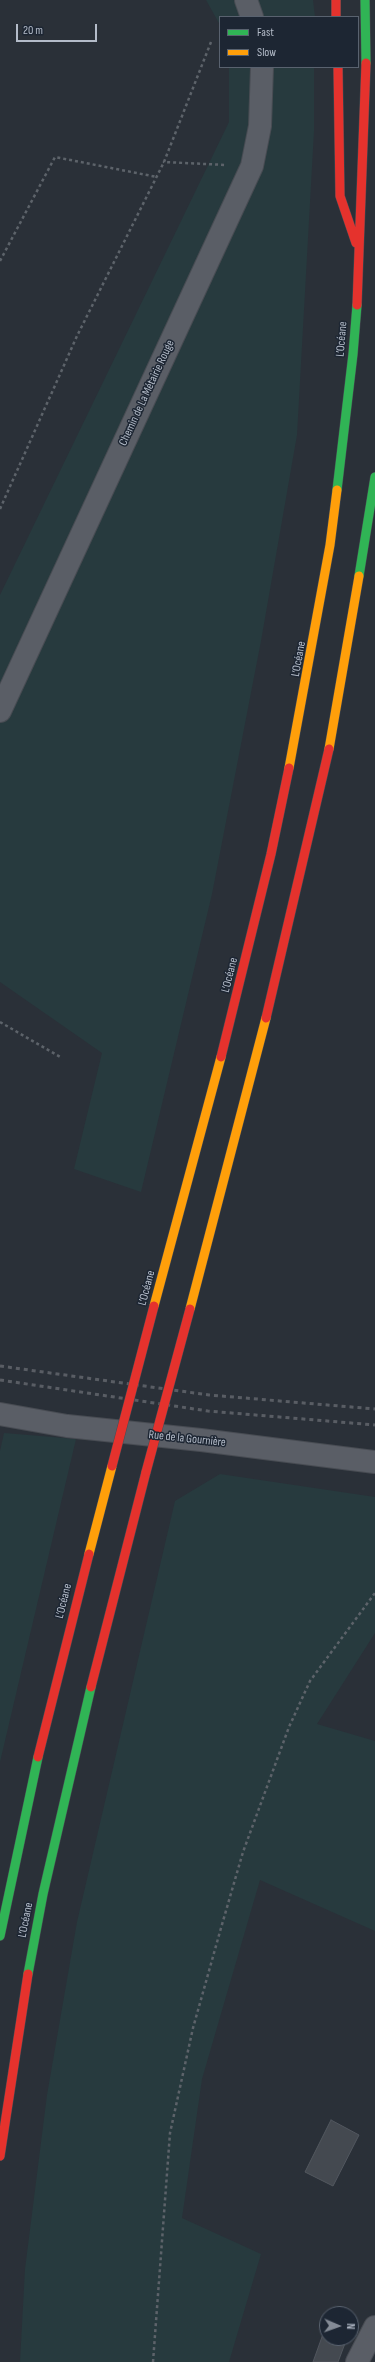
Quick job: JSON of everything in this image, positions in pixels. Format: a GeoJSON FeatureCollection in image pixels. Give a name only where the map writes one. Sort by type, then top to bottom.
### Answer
{"type":"FeatureCollection","features":[{"type":"Feature","properties":{"kind":"highway"},"geometry":{"type":"LineString","coordinates":[[336,0],[336,16]]}},
{"type":"Feature","properties":{"kind":"highway","name":"L’Océane"},"geometry":{"type":"LineString","coordinates":[[0,1936],[45,1726],[247,956],[294,746],[331,538],[353,354],[360,256],[365,100],[365,0]]}},
{"type":"Feature","properties":{"kind":"highway"},"geometry":{"type":"LineString","coordinates":[[338,68],[340,196],[360,256]]}},
{"type":"Feature","properties":{"kind":"highway","name":"L’Océane"},"geometry":{"type":"LineString","coordinates":[[0,2156],[21,2016],[43,1894],[81,1727],[146,1472],[264,1029],[310,842],[334,727],[374,495],[375,477]]}},
{"type":"Feature","properties":{"kind":"street"},"geometry":{"type":"LineString","coordinates":[[246,0],[252,16]]}},
{"type":"Feature","properties":{"kind":"street","name":"Chemin de La Métairie Rouge"},"geometry":{"type":"LineString","coordinates":[[0,711],[252,166],[260,126],[262,68]]}},
{"type":"Feature","properties":{"kind":"street","name":"Rue de la Gournière"},"geometry":{"type":"LineString","coordinates":[[0,1414],[67,1426],[201,1440],[375,1462]]}},
{"type":"Feature","properties":{"kind":"street"},"geometry":{"type":"LineString","coordinates":[[357,2362],[375,2328]]}},
{"type":"Feature","properties":{"kind":"path"},"geometry":{"type":"LineString","coordinates":[[0,509],[77,336],[164,162],[211,42]]}},
{"type":"Feature","properties":{"kind":"path"},"geometry":{"type":"LineString","coordinates":[[0,261],[55,157],[157,177]]}},
{"type":"Feature","properties":{"kind":"path"},"geometry":{"type":"LineString","coordinates":[[164,162],[252,166]]}},
{"type":"Feature","properties":{"kind":"path"},"geometry":{"type":"LineString","coordinates":[[0,1022],[62,1058]]}},
{"type":"Feature","properties":{"kind":"path"},"geometry":{"type":"LineString","coordinates":[[153,2362],[170,2133],[193,2028],[221,1928],[243,1852],[288,1726],[310,1681],[375,1593]]}},
{"type":"Feature","properties":{"kind":"green space"},"geometry":{"type":"Polygon","coordinates":[[[206,0],[313,0],[315,16],[219,16],[219,23],[206,0]]]}},
{"type":"Feature","properties":{"kind":"green space"},"geometry":{"type":"Polygon","coordinates":[[[229,68],[314,68],[314,131],[297,435],[261,641],[212,894],[141,1192],[74,1169],[102,1053],[0,982],[0,595],[229,122],[229,68]]]}},
{"type":"Feature","properties":{"kind":"green space"},"geometry":{"type":"Polygon","coordinates":[[[4,1433],[76,1439],[0,1762],[0,1451],[4,1433]]]}},
{"type":"Feature","properties":{"kind":"green space"},"geometry":{"type":"Polygon","coordinates":[[[220,1474],[375,1497],[375,1633],[317,1724],[375,1741],[375,1931],[260,1880],[202,2079],[182,2218],[261,2254],[229,2362],[20,2362],[25,2269],[47,2095],[77,1922],[175,1501],[220,1474]]]}},
{"type":"Feature","properties":{"kind":"building"},"geometry":{"type":"Polygon","coordinates":[[[331,2120],[359,2135],[333,2186],[305,2172],[331,2120]]]}},
{"type":"Feature","properties":{"kind":"building"},"geometry":{"type":"Polygon","coordinates":[[[319,2345],[344,2346],[338,2362],[313,2362],[319,2345]]]}},
{"type":"Feature","properties":{"kind":"railway"},"geometry":{"type":"LineString","coordinates":[[0,1366],[209,1395],[375,1409]]}},
{"type":"Feature","properties":{"kind":"railway"},"geometry":{"type":"LineString","coordinates":[[0,1380],[208,1411],[375,1425]]}},
{"type":"Feature","properties":{"kind":"traffic: fast"},"geometry":{"type":"LineString","coordinates":[[365,0],[366,63]]}},
{"type":"Feature","properties":{"kind":"traffic: fast"},"geometry":{"type":"LineString","coordinates":[[337,490],[353,354],[357,305]]}},
{"type":"Feature","properties":{"kind":"traffic: fast"},"geometry":{"type":"LineString","coordinates":[[359,576],[375,477]]}},
{"type":"Feature","properties":{"kind":"traffic: fast"},"geometry":{"type":"LineString","coordinates":[[28,1974],[43,1894],[91,1687]]}},
{"type":"Feature","properties":{"kind":"traffic: fast"},"geometry":{"type":"LineString","coordinates":[[0,1936],[38,1757]]}},
{"type":"Feature","properties":{"kind":"traffic: slow"},"geometry":{"type":"LineString","coordinates":[[289,768],[330,545],[337,490]]}},
{"type":"Feature","properties":{"kind":"traffic: slow"},"geometry":{"type":"LineString","coordinates":[[329,749],[359,576]]}},
{"type":"Feature","properties":{"kind":"traffic: slow"},"geometry":{"type":"LineString","coordinates":[[190,1309],[266,1018]]}},
{"type":"Feature","properties":{"kind":"traffic: slow"},"geometry":{"type":"LineString","coordinates":[[154,1306],[221,1057]]}},
{"type":"Feature","properties":{"kind":"traffic: slow"},"geometry":{"type":"LineString","coordinates":[[89,1554],[112,1466]]}},
{"type":"Feature","properties":{"kind":"traffic: jam"},"geometry":{"type":"LineString","coordinates":[[336,0],[336,16]]}},
{"type":"Feature","properties":{"kind":"traffic: jam"},"geometry":{"type":"LineString","coordinates":[[357,305],[366,63]]}},
{"type":"Feature","properties":{"kind":"traffic: jam"},"geometry":{"type":"LineString","coordinates":[[338,68],[340,196],[356,243]]}},
{"type":"Feature","properties":{"kind":"traffic: jam"},"geometry":{"type":"LineString","coordinates":[[266,1018],[329,749]]}},
{"type":"Feature","properties":{"kind":"traffic: jam"},"geometry":{"type":"LineString","coordinates":[[221,1057],[271,854],[289,768]]}},
{"type":"Feature","properties":{"kind":"traffic: jam"},"geometry":{"type":"LineString","coordinates":[[112,1466],[154,1306]]}},
{"type":"Feature","properties":{"kind":"traffic: jam"},"geometry":{"type":"LineString","coordinates":[[146,1472],[190,1309]]}},
{"type":"Feature","properties":{"kind":"traffic: jam"},"geometry":{"type":"LineString","coordinates":[[91,1687],[146,1472]]}},
{"type":"Feature","properties":{"kind":"traffic: jam"},"geometry":{"type":"LineString","coordinates":[[38,1757],[89,1554]]}},
{"type":"Feature","properties":{"kind":"traffic: jam"},"geometry":{"type":"LineString","coordinates":[[0,2156],[28,1974]]}}]}
